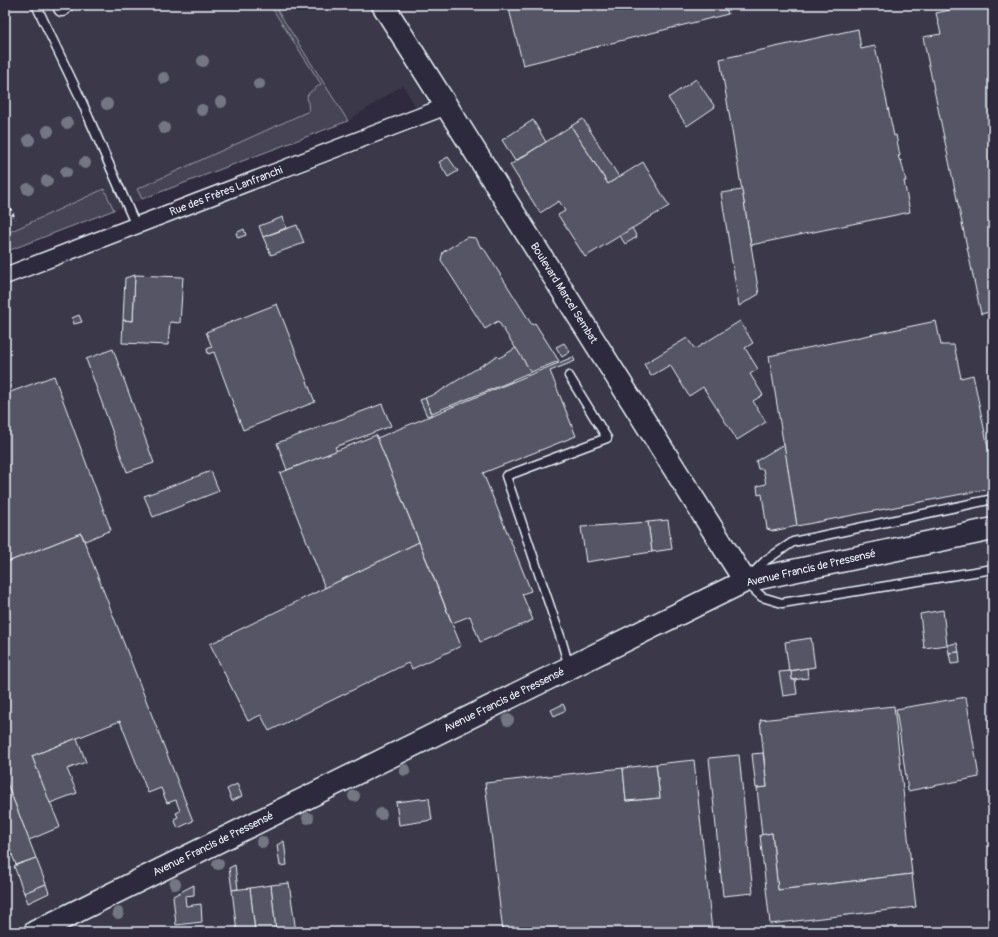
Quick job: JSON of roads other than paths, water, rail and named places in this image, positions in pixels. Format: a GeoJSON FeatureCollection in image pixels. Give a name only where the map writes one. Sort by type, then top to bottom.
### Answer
{"type":"FeatureCollection","features":[{"type":"Feature","properties":{"kind":"street","name":"Boulevard Marcel Sembat"},"geometry":{"type":"LineString","coordinates":[[383,5],[745,581]]}},
{"type":"Feature","properties":{"kind":"street","name":"Rue des Frères Lanfranchi"},"geometry":{"type":"LineString","coordinates":[[5,276],[447,106]]}},
{"type":"Feature","properties":{"kind":"street","name":"Avenue Francis de Pressensé"},"geometry":{"type":"LineString","coordinates":[[35,932],[745,581],[993,529]]}},
{"type":"Feature","properties":{"kind":"lane"},"geometry":{"type":"LineString","coordinates":[[36,5],[81,100],[136,226]]}},
{"type":"Feature","properties":{"kind":"lane"},"geometry":{"type":"LineString","coordinates":[[569,376],[607,438],[506,476],[560,635],[569,668]]}},
{"type":"Feature","properties":{"kind":"lane"},"geometry":{"type":"LineString","coordinates":[[993,499],[793,542],[766,560],[745,581],[762,597],[782,603],[993,569]]}}]}
